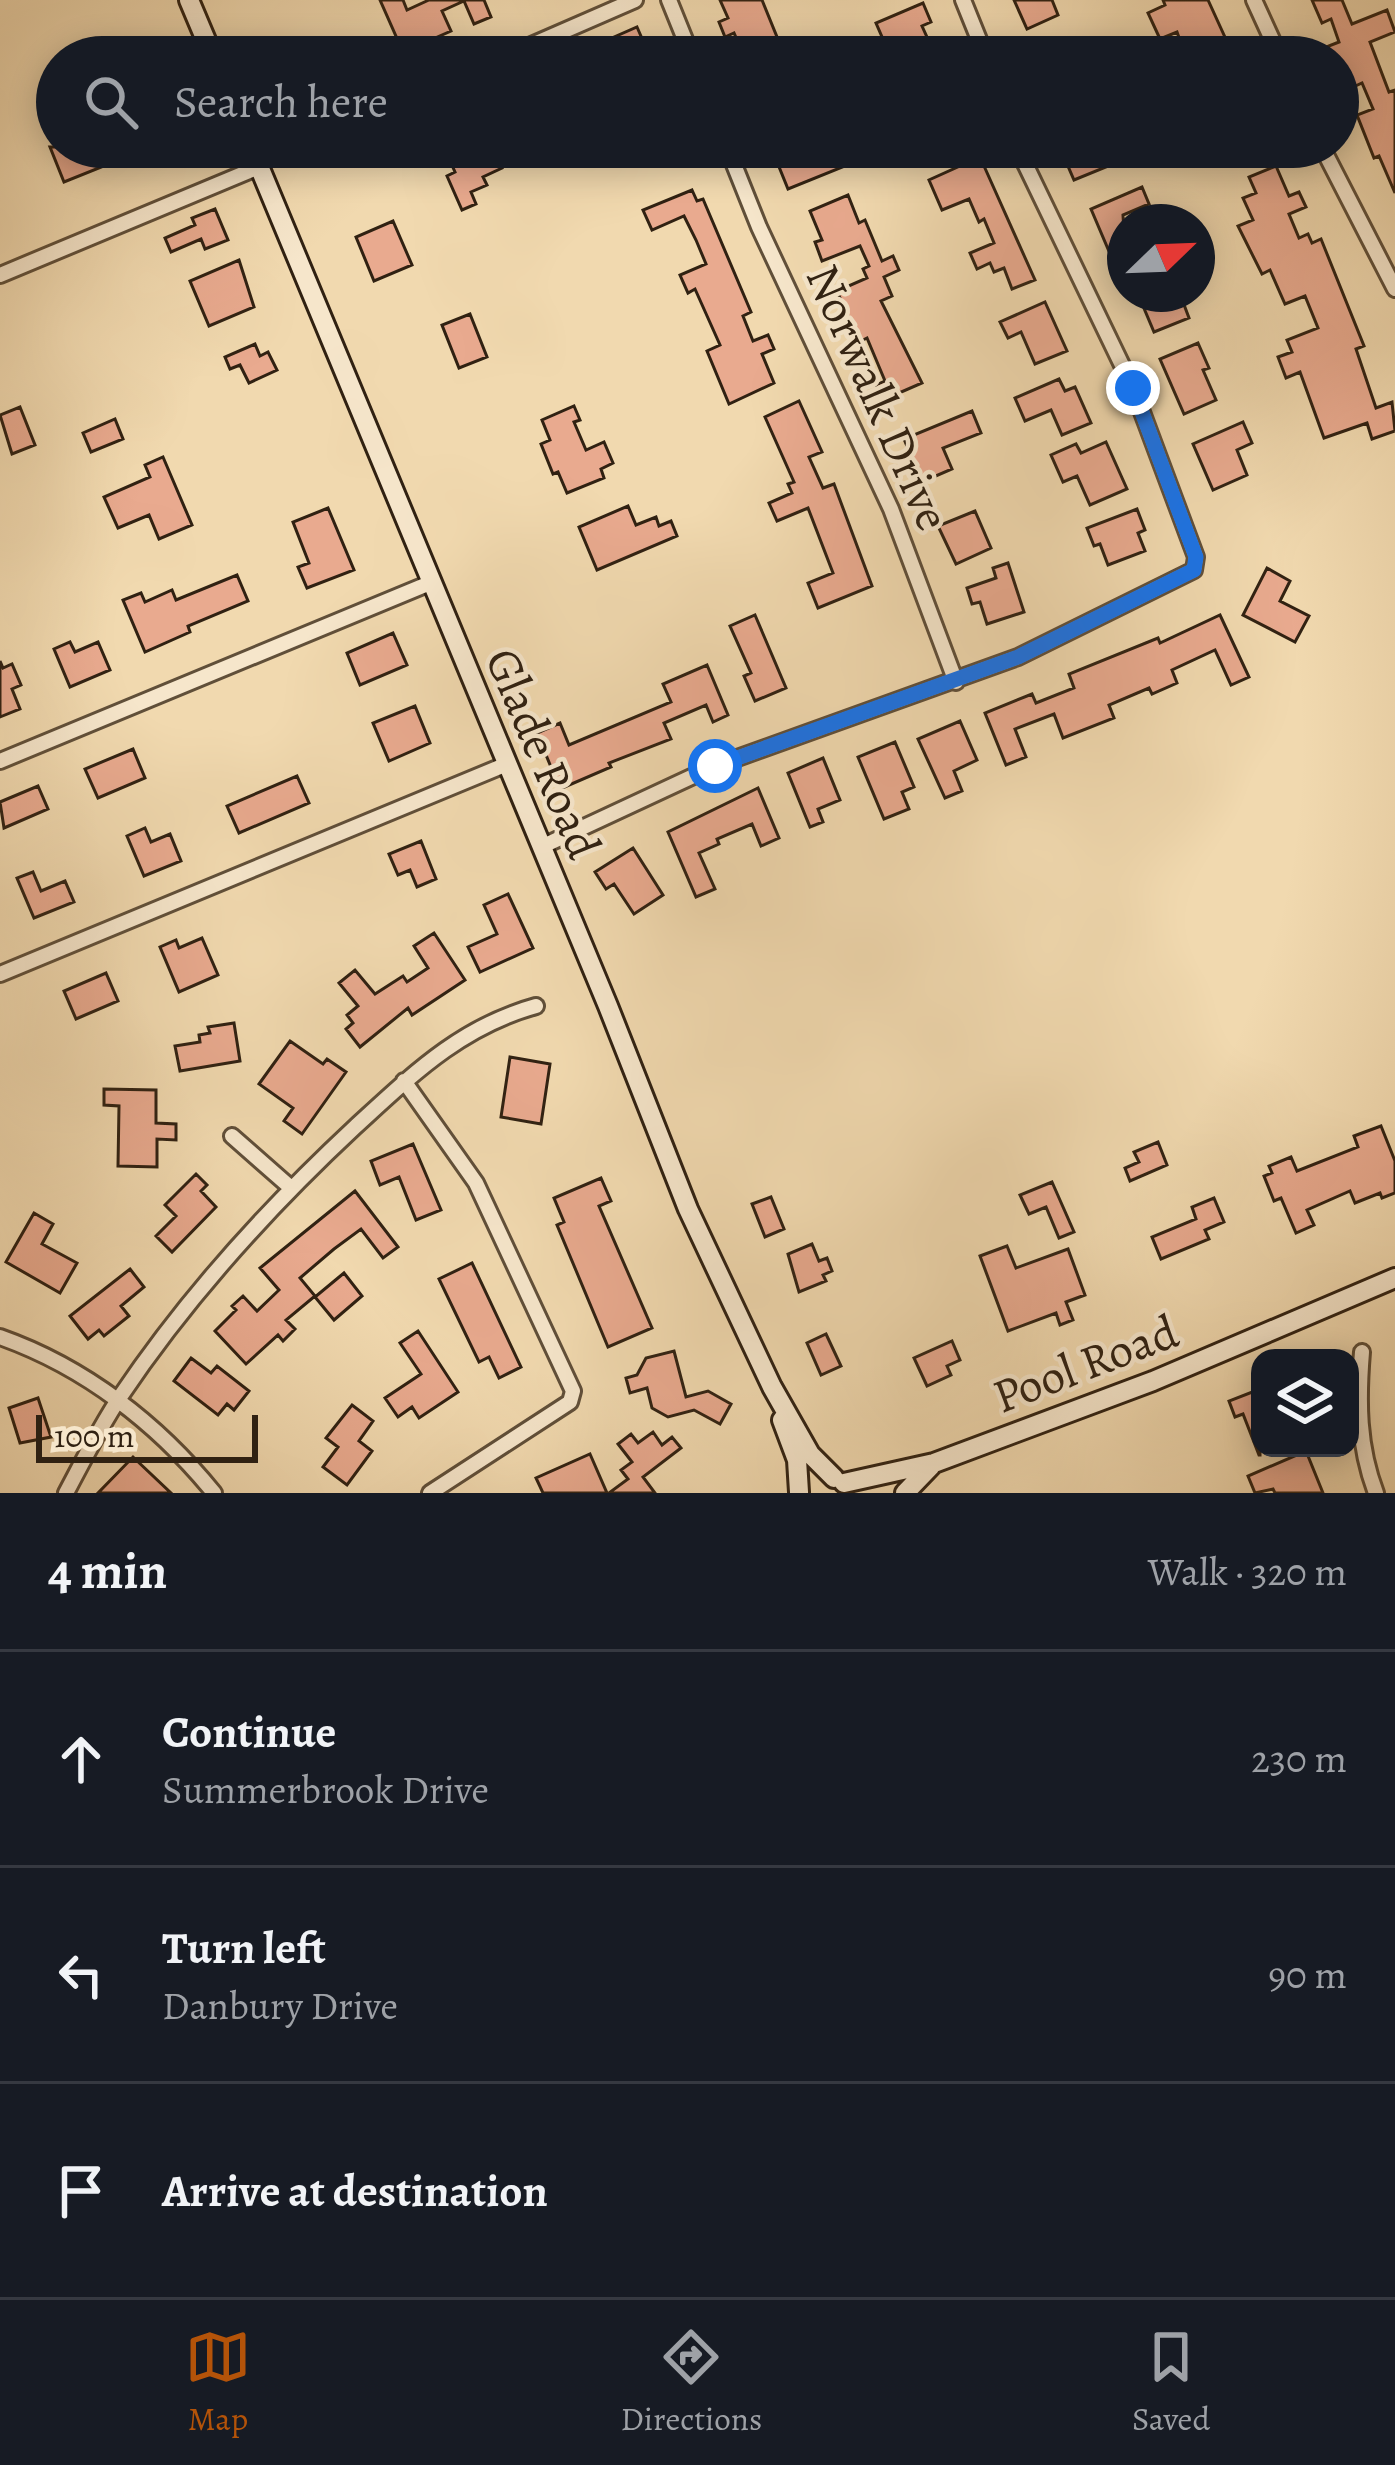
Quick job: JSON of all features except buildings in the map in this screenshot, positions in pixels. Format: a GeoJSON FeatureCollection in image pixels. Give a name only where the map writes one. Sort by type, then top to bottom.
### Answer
{"type":"FeatureCollection","features":[{"type":"Feature","properties":{"kind":"main road"},"geometry":{"type":"LineString","coordinates":[[189,0],[204,36]]}},
{"type":"Feature","properties":{"kind":"main road","name":"Glade Road"},"geometry":{"type":"LineString","coordinates":[[260,168],[688,1209],[772,1387],[810,1454],[843,1485]]}},
{"type":"Feature","properties":{"kind":"main road","name":"Pool Road"},"geometry":{"type":"LineString","coordinates":[[799,1493],[814,1479],[843,1485],[934,1463],[1153,1381],[1395,1278]]}},
{"type":"Feature","properties":{"kind":"main road","name":"Glade Road"},"geometry":{"type":"LineString","coordinates":[[772,1387],[796,1460],[799,1493]]}},
{"type":"Feature","properties":{"kind":"main road"},"geometry":{"type":"LineString","coordinates":[[905,1493],[934,1463]]}},
{"type":"Feature","properties":{"kind":"main road","name":"Pool Road"},"geometry":{"type":"LineString","coordinates":[[878,1493],[934,1463]]}},
{"type":"Feature","properties":{"kind":"street"},"geometry":{"type":"LineString","coordinates":[[552,36],[635,0]]}},
{"type":"Feature","properties":{"kind":"street"},"geometry":{"type":"LineString","coordinates":[[670,0],[684,36]]}},
{"type":"Feature","properties":{"kind":"street"},"geometry":{"type":"LineString","coordinates":[[963,0],[978,36]]}},
{"type":"Feature","properties":{"kind":"street"},"geometry":{"type":"LineString","coordinates":[[1254,0],[1270,36]]}},
{"type":"Feature","properties":{"kind":"street"},"geometry":{"type":"LineString","coordinates":[[0,275],[254,168]]}},
{"type":"Feature","properties":{"kind":"street","name":"Norwalk Drive"},"geometry":{"type":"LineString","coordinates":[[736,168],[891,509],[956,682]]}},
{"type":"Feature","properties":{"kind":"street"},"geometry":{"type":"LineString","coordinates":[[541,847],[790,736],[1018,657],[1194,570],[1196,557],[1133,388],[1027,168]]}},
{"type":"Feature","properties":{"kind":"street"},"geometry":{"type":"LineString","coordinates":[[1333,168],[1395,289]]}},
{"type":"Feature","properties":{"kind":"street"},"geometry":{"type":"LineString","coordinates":[[0,761],[430,583]]}},
{"type":"Feature","properties":{"kind":"street"},"geometry":{"type":"LineString","coordinates":[[0,974],[506,764]]}},
{"type":"Feature","properties":{"kind":"street"},"geometry":{"type":"LineString","coordinates":[[66,1493],[117,1401],[217,1268],[290,1187],[404,1082],[463,1035],[495,1017],[536,1006]]}},
{"type":"Feature","properties":{"kind":"street"},"geometry":{"type":"LineString","coordinates":[[404,1082],[476,1183],[573,1391],[570,1402],[430,1493]]}},
{"type":"Feature","properties":{"kind":"street"},"geometry":{"type":"LineString","coordinates":[[232,1136],[290,1187]]}},
{"type":"Feature","properties":{"kind":"street"},"geometry":{"type":"LineString","coordinates":[[0,1337],[40,1352],[117,1401],[191,1464],[214,1493]]}},
{"type":"Feature","properties":{"kind":"street"},"geometry":{"type":"LineString","coordinates":[[1362,1352],[1358,1403],[1365,1464],[1376,1493]]}},
{"type":"Feature","properties":{"kind":"route"},"geometry":{"type":"LineString","coordinates":[[715,766],[1018,657],[1194,570],[1196,557],[1133,388]]}}]}
